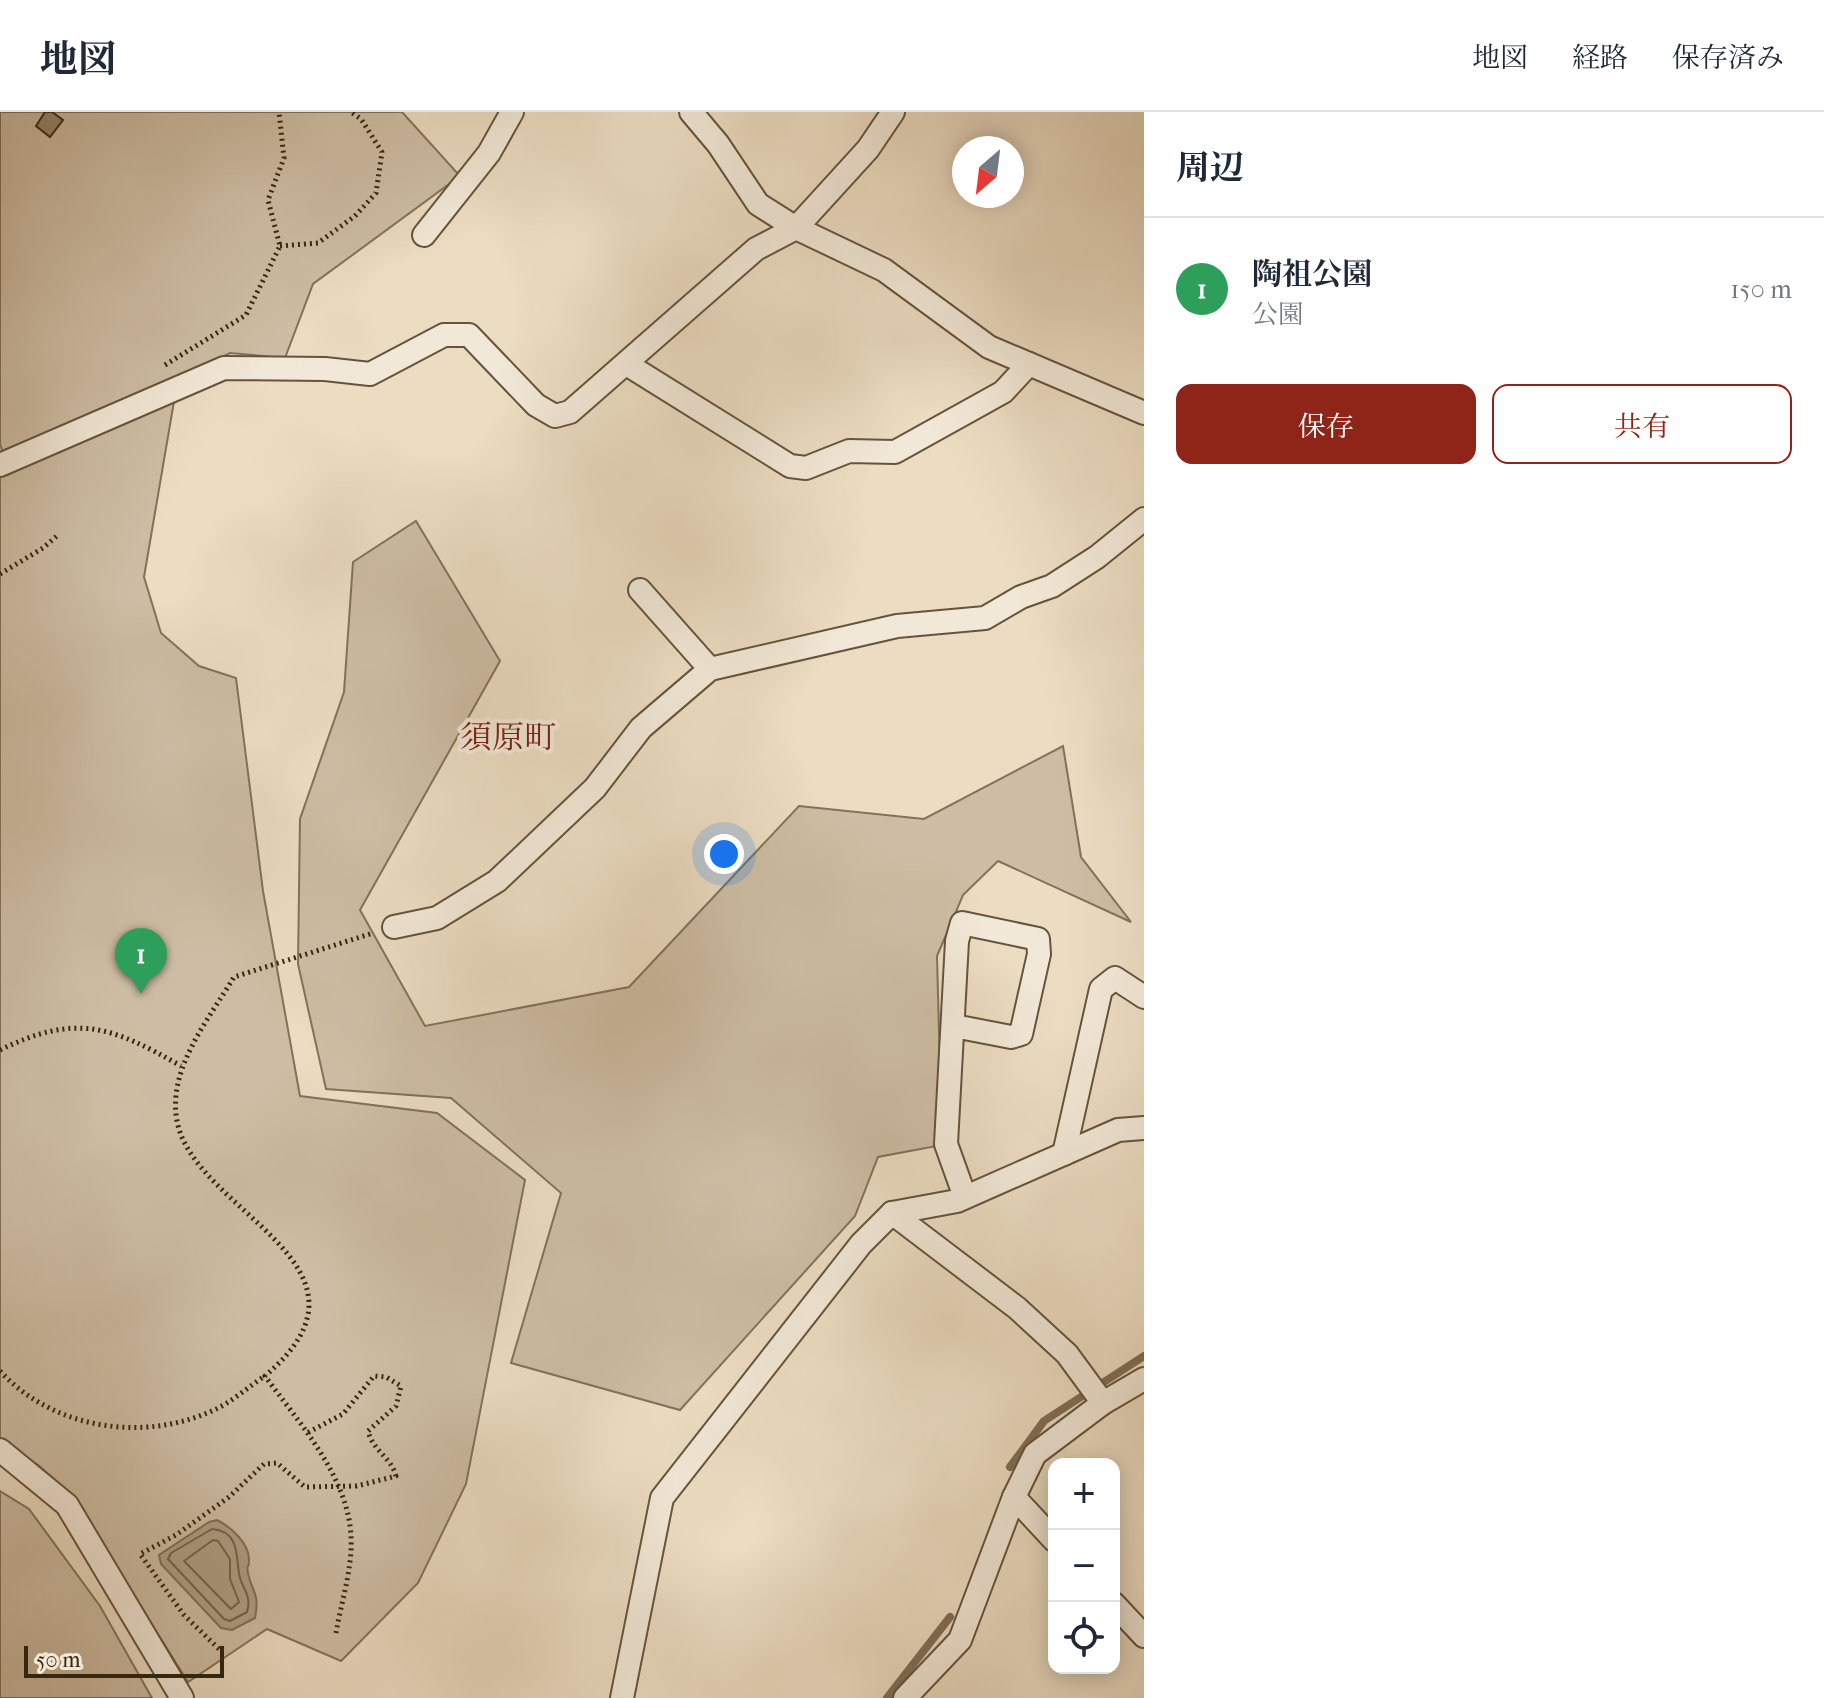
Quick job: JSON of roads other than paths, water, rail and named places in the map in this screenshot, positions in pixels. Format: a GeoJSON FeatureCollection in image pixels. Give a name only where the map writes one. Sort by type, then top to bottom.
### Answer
{"type":"FeatureCollection","features":[{"type":"Feature","properties":{"kind":"street"},"geometry":{"type":"LineString","coordinates":[[424,235],[475,174],[512,112]]}},
{"type":"Feature","properties":{"kind":"street"},"geometry":{"type":"LineString","coordinates":[[691,112],[718,144],[758,204],[796,228],[884,270],[989,347],[1144,413]]}},
{"type":"Feature","properties":{"kind":"street"},"geometry":{"type":"LineString","coordinates":[[0,465],[169,389],[224,368],[325,369],[370,374],[444,335],[469,335],[536,405],[555,416],[570,412],[628,365],[756,249],[796,228],[868,149],[893,112]]}},
{"type":"Feature","properties":{"kind":"street"},"geometry":{"type":"LineString","coordinates":[[628,365],[790,466],[806,468],[849,451],[895,452],[1003,392],[1029,364]]}},
{"type":"Feature","properties":{"kind":"street"},"geometry":{"type":"LineString","coordinates":[[394,927],[437,918],[497,881],[595,788],[641,728],[710,669],[897,626],[985,618],[1021,597],[1052,586],[1097,557],[1144,519]]}},
{"type":"Feature","properties":{"kind":"street"},"geometry":{"type":"LineString","coordinates":[[640,590],[710,669]]}},
{"type":"Feature","properties":{"kind":"street"},"geometry":{"type":"LineString","coordinates":[[954,1026],[1011,1037],[1021,1034],[1039,954],[1038,939],[962,923],[957,941],[946,1144],[965,1197]]}},
{"type":"Feature","properties":{"kind":"street"},"geometry":{"type":"LineString","coordinates":[[1064,1154],[1101,989],[1115,978],[1144,997]]}},
{"type":"Feature","properties":{"kind":"street"},"geometry":{"type":"LineString","coordinates":[[622,1698],[662,1498],[861,1244],[892,1213],[965,1197],[1118,1130],[1144,1128]]}},
{"type":"Feature","properties":{"kind":"street"},"geometry":{"type":"LineString","coordinates":[[892,1213],[1017,1308],[1067,1354],[1101,1400]]}},
{"type":"Feature","properties":{"kind":"street"},"geometry":{"type":"LineString","coordinates":[[905,1698],[960,1640],[1014,1497],[1035,1454],[1101,1400],[1144,1379]]}},
{"type":"Feature","properties":{"kind":"street"},"geometry":{"type":"LineString","coordinates":[[0,1450],[67,1505],[182,1698]]}},
{"type":"Feature","properties":{"kind":"street"},"geometry":{"type":"LineString","coordinates":[[1014,1497],[1048,1534]]}},
{"type":"Feature","properties":{"kind":"street"},"geometry":{"type":"LineString","coordinates":[[1120,1610],[1144,1636]]}},
{"type":"Feature","properties":{"kind":"water"},"geometry":{"type":"Polygon","coordinates":[[[217,1520],[243,1542],[256,1597],[255,1618],[232,1630],[221,1628],[161,1564],[159,1555],[209,1522],[217,1520]]]}},
{"type":"Feature","properties":{"kind":"waterway"},"geometry":{"type":"LineString","coordinates":[[1010,1467],[1044,1421],[1144,1356]]}},
{"type":"Feature","properties":{"kind":"waterway"},"geometry":{"type":"LineString","coordinates":[[887,1698],[950,1617]]}},
{"type":"Feature","properties":{"kind":"place","name":"陶祖公園"},"geometry":{"type":"Point","coordinates":[141,994]}},
{"type":"Feature","properties":{"kind":"district","name":"須原町"},"geometry":{"type":"Point","coordinates":[508,737]}}]}
